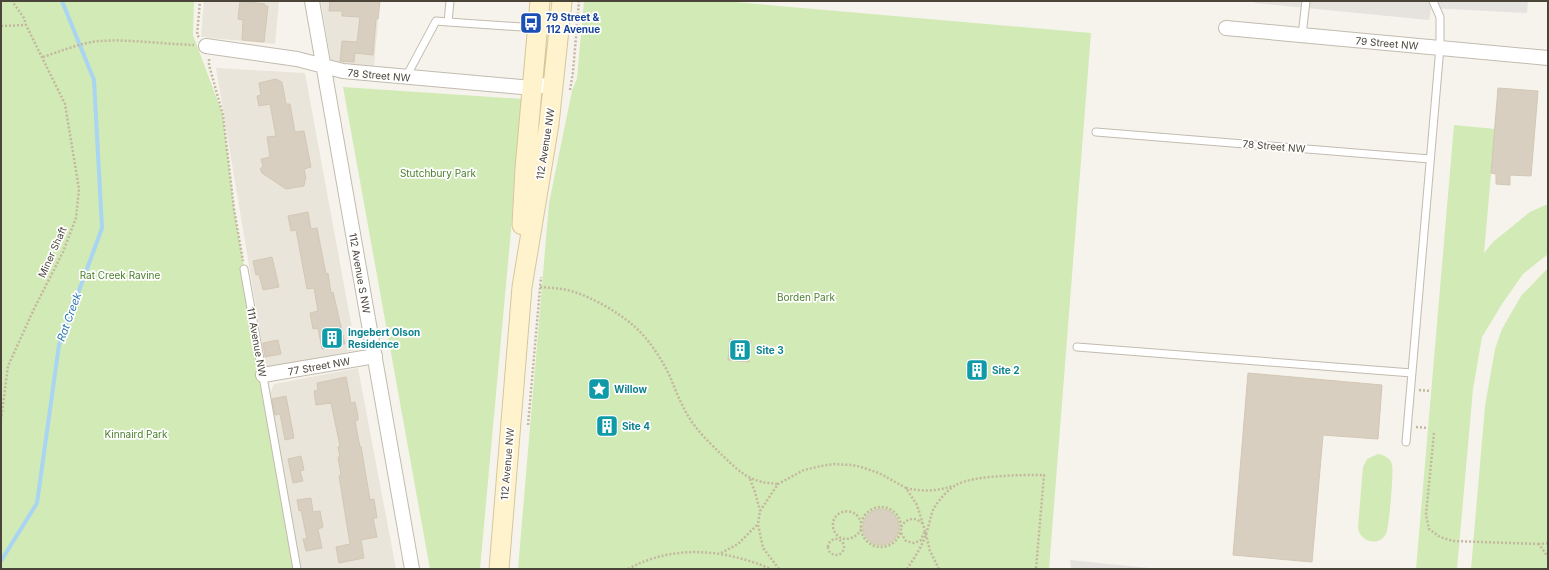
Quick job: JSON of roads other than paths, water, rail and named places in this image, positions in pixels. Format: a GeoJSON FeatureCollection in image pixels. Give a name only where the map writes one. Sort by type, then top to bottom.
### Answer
{"type":"FeatureCollection","features":[{"type":"Feature","properties":{"kind":"main road","name":"112 Avenue NW"},"geometry":{"type":"LineString","coordinates":[[531,287],[524,184],[540,1]]}},
{"type":"Feature","properties":{"kind":"main road","name":"112 Avenue NW"},"geometry":{"type":"LineString","coordinates":[[499,569],[549,124],[562,89],[562,1]]}},
{"type":"Feature","properties":{"kind":"street","name":"112 Avenue S NW"},"geometry":{"type":"LineString","coordinates":[[312,1],[412,569]]}},
{"type":"Feature","properties":{"kind":"street","name":"79 Street NW"},"geometry":{"type":"LineString","coordinates":[[1226,28],[1548,58]]}},
{"type":"Feature","properties":{"kind":"street","name":"78 Street NW"},"geometry":{"type":"LineString","coordinates":[[206,46],[297,59],[344,71],[532,88],[562,89]]}},
{"type":"Feature","properties":{"kind":"street","name":"77 Street NW"},"geometry":{"type":"LineString","coordinates":[[263,376],[375,356]]}},
{"type":"Feature","properties":{"kind":"lane"},"geometry":{"type":"LineString","coordinates":[[448,22],[450,1]]}},
{"type":"Feature","properties":{"kind":"lane"},"geometry":{"type":"LineString","coordinates":[[1302,35],[1306,1]]}},
{"type":"Feature","properties":{"kind":"lane"},"geometry":{"type":"LineString","coordinates":[[1406,442],[1440,47],[1440,17],[1433,1]]}},
{"type":"Feature","properties":{"kind":"lane"},"geometry":{"type":"LineString","coordinates":[[406,77],[436,21],[538,28]]}},
{"type":"Feature","properties":{"kind":"lane","name":"78 Street NW"},"geometry":{"type":"LineString","coordinates":[[1096,132],[1430,159]]}},
{"type":"Feature","properties":{"kind":"lane","name":"111 Avenue NW"},"geometry":{"type":"LineString","coordinates":[[244,269],[297,569]]}},
{"type":"Feature","properties":{"kind":"lane"},"geometry":{"type":"LineString","coordinates":[[1077,347],[1412,373]]}},
{"type":"Feature","properties":{"kind":"waterway","name":"Rat Creek"},"geometry":{"type":"LineString","coordinates":[[1,561],[37,503],[59,345],[102,228],[94,80],[62,1]]}},
{"type":"Feature","properties":{"kind":"place","name":"79 Street & 112 Avenue"},"geometry":{"type":"Point","coordinates":[531,23]}},
{"type":"Feature","properties":{"kind":"place","name":"Ingebert Olson Residence"},"geometry":{"type":"Point","coordinates":[332,338]}},
{"type":"Feature","properties":{"kind":"place","name":"Site 3"},"geometry":{"type":"Point","coordinates":[740,350]}},
{"type":"Feature","properties":{"kind":"place","name":"Site 2"},"geometry":{"type":"Point","coordinates":[977,370]}},
{"type":"Feature","properties":{"kind":"place","name":"Willow"},"geometry":{"type":"Point","coordinates":[599,389]}},
{"type":"Feature","properties":{"kind":"place","name":"Site 4"},"geometry":{"type":"Point","coordinates":[607,426]}},
{"type":"Feature","properties":{"kind":"park label","name":"Stutchbury Park"},"geometry":{"type":"Point","coordinates":[438,173]}},
{"type":"Feature","properties":{"kind":"park label","name":"Rat Creek Ravine"},"geometry":{"type":"Point","coordinates":[120,275]}},
{"type":"Feature","properties":{"kind":"park label","name":"Borden Park"},"geometry":{"type":"Point","coordinates":[806,297]}},
{"type":"Feature","properties":{"kind":"park label","name":"Kinnaird Park"},"geometry":{"type":"Point","coordinates":[136,434]}}]}
